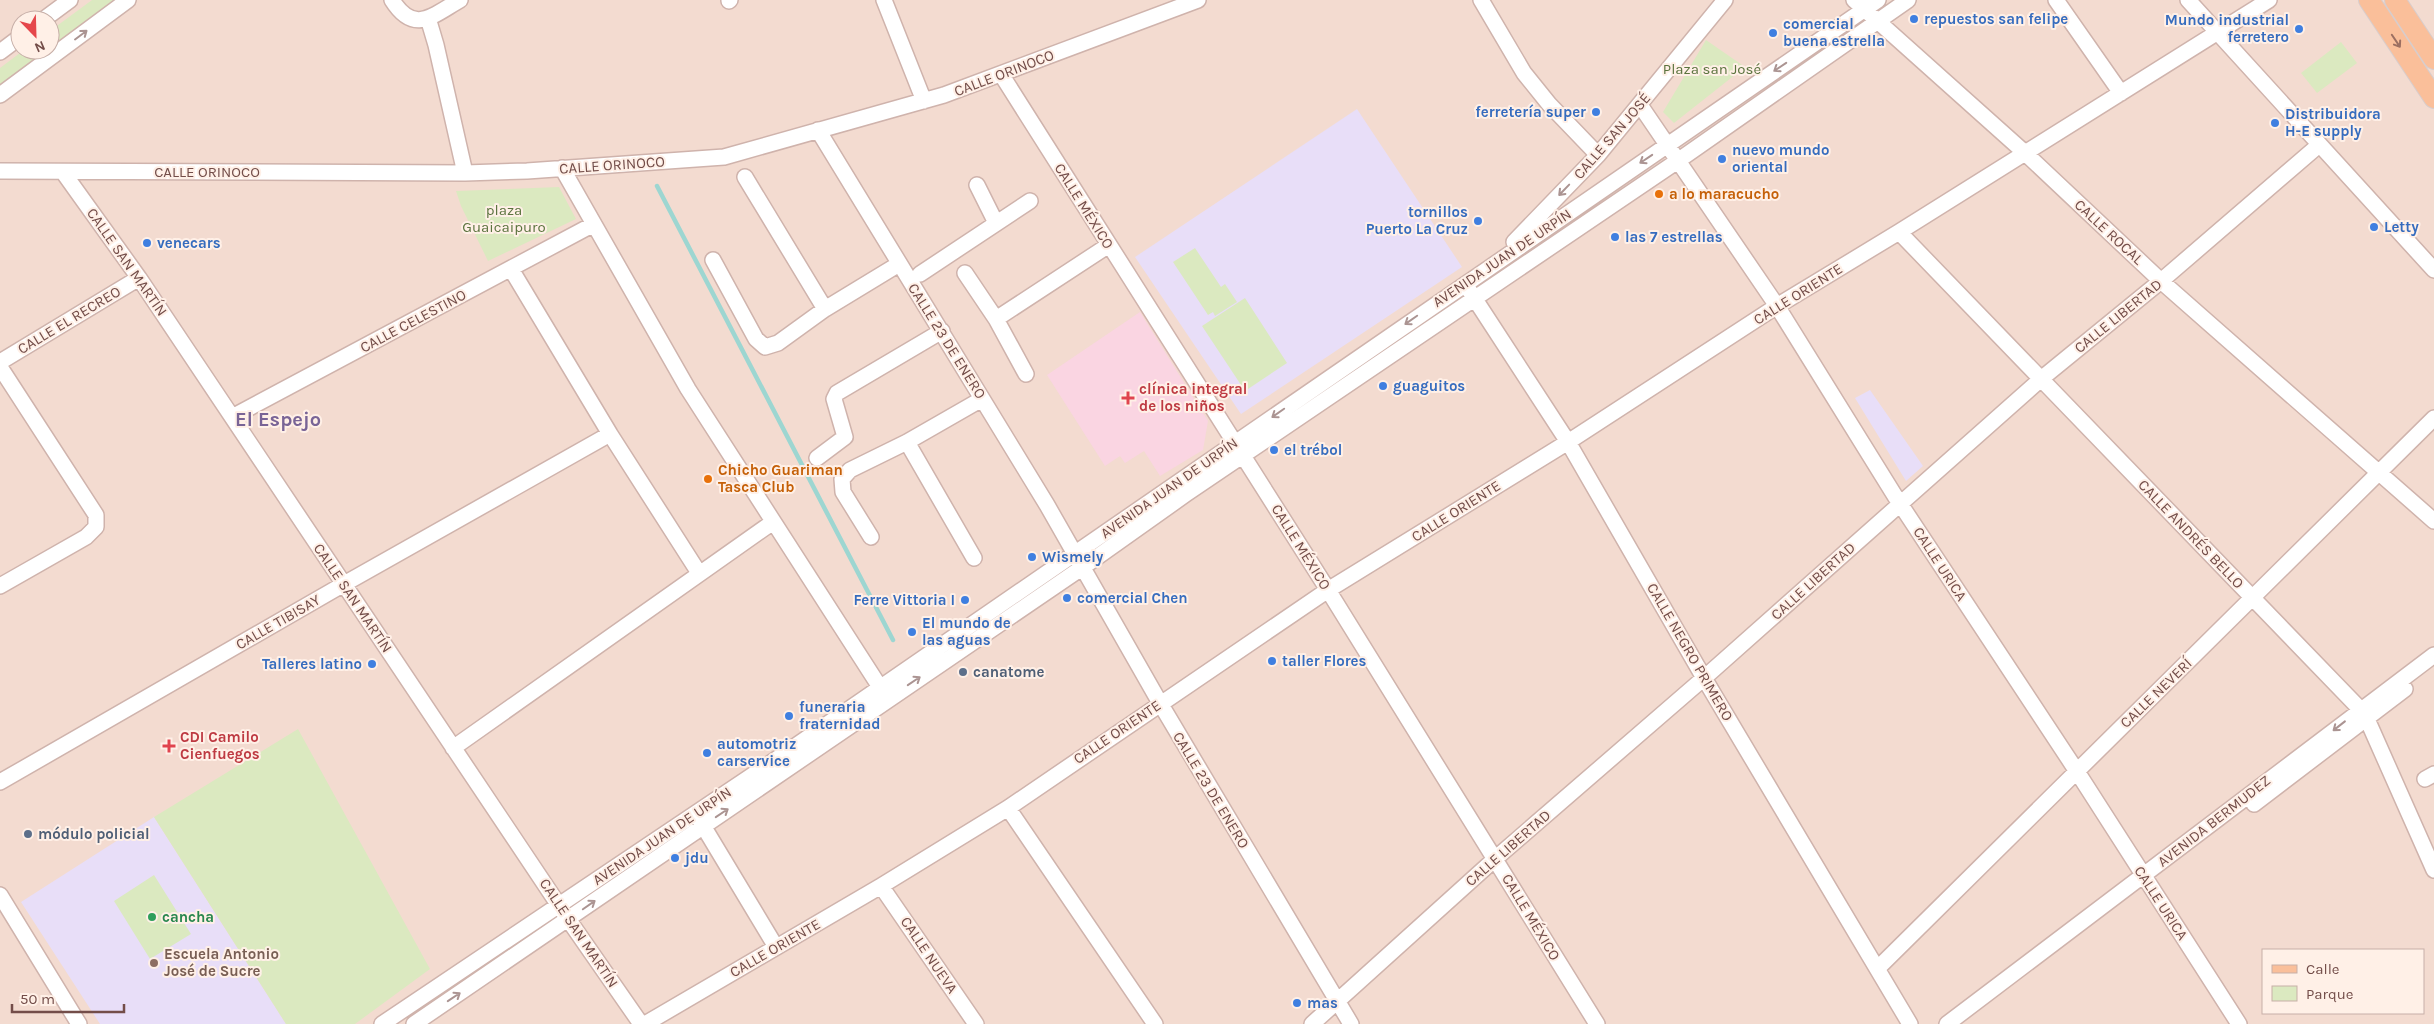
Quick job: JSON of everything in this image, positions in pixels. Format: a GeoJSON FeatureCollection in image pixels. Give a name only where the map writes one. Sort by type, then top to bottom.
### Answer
{"type":"FeatureCollection","features":[{"type":"Feature","properties":{"kind":"main road"},"geometry":{"type":"LineString","coordinates":[[2369,0],[2434,98]]}},
{"type":"Feature","properties":{"kind":"main road"},"geometry":{"type":"LineString","coordinates":[[2395,0],[2434,59]]}},
{"type":"Feature","properties":{"kind":"street"},"geometry":{"type":"LineString","coordinates":[[56,10],[70,0]]}},
{"type":"Feature","properties":{"kind":"street"},"geometry":{"type":"LineString","coordinates":[[0,95],[128,0]]}},
{"type":"Feature","properties":{"kind":"street"},"geometry":{"type":"LineString","coordinates":[[392,0],[400,13],[412,20],[428,18],[460,0]]}},
{"type":"Feature","properties":{"kind":"street"},"geometry":{"type":"LineString","coordinates":[[884,0],[924,101]]}},
{"type":"Feature","properties":{"kind":"street","name":"CALLE ORINOCO"},"geometry":{"type":"LineString","coordinates":[[0,171],[465,173],[724,157],[924,101],[1198,0]]}},
{"type":"Feature","properties":{"kind":"street"},"geometry":{"type":"LineString","coordinates":[[1481,0],[1524,73],[1549,104],[1598,155]]}},
{"type":"Feature","properties":{"kind":"street","name":"CALLE SAN JOSÉ"},"geometry":{"type":"LineString","coordinates":[[1492,265],[1598,155],[1725,0]]}},
{"type":"Feature","properties":{"kind":"street","name":"AVENIDA JUAN DE URPÍN"},"geometry":{"type":"LineString","coordinates":[[414,1024],[568,919],[699,820],[884,693],[1074,553],[1668,144],[1859,5],[1878,0]]}},
{"type":"Feature","properties":{"kind":"street","name":"AVENIDA JUAN DE URPÍN"},"geometry":{"type":"LineString","coordinates":[[884,693],[1083,568],[1679,160],[1908,0]]}},
{"type":"Feature","properties":{"kind":"street"},"geometry":{"type":"LineString","coordinates":[[2056,0],[2121,92]]}},
{"type":"Feature","properties":{"kind":"street"},"geometry":{"type":"LineString","coordinates":[[2188,0],[2434,270]]}},
{"type":"Feature","properties":{"kind":"street","name":"CALLE ORIENTE"},"geometry":{"type":"LineString","coordinates":[[645,1024],[881,886],[1008,808],[1328,590],[1568,442],[1777,306],[1899,232],[2269,0]]}},
{"type":"Feature","properties":{"kind":"street","name":"CALLE ROCAL"},"geometry":{"type":"LineString","coordinates":[[1859,5],[2024,152],[2161,281],[2434,521]]}},
{"type":"Feature","properties":{"kind":"street"},"geometry":{"type":"LineString","coordinates":[[428,18],[465,173]]}},
{"type":"Feature","properties":{"kind":"street","name":"CALLE MÉXICO"},"geometry":{"type":"LineString","coordinates":[[1001,74],[1244,456],[1496,858],[1597,1024]]}},
{"type":"Feature","properties":{"kind":"street","name":"CALLE URICA"},"geometry":{"type":"LineString","coordinates":[[1640,105],[1777,306],[1900,504],[2076,770],[2239,1024]]}},
{"type":"Feature","properties":{"kind":"street","name":"CALLE 23 DE ENERO"},"geometry":{"type":"LineString","coordinates":[[818,130],[942,331],[1083,568],[1160,704],[1351,1024]]}},
{"type":"Feature","properties":{"kind":"street","name":"CALLE LIBERTAD"},"geometry":{"type":"LineString","coordinates":[[1312,1024],[1336,1000],[1496,858],[1704,678],[2041,380],[2161,281],[2319,145]]}},
{"type":"Feature","properties":{"kind":"street"},"geometry":{"type":"LineString","coordinates":[[562,168],[688,389],[884,693]]}},
{"type":"Feature","properties":{"kind":"street","name":"CALLE SAN MARTÍN"},"geometry":{"type":"LineString","coordinates":[[63,172],[139,278],[568,919],[641,1024]]}},
{"type":"Feature","properties":{"kind":"street"},"geometry":{"type":"LineString","coordinates":[[745,177],[825,309]]}},
{"type":"Feature","properties":{"kind":"street"},"geometry":{"type":"LineString","coordinates":[[977,185],[996,223]]}},
{"type":"Feature","properties":{"kind":"street"},"geometry":{"type":"LineString","coordinates":[[920,274],[1030,201]]}},
{"type":"Feature","properties":{"kind":"street","name":"CALLE CELESTINO"},"geometry":{"type":"LineString","coordinates":[[232,417],[594,224]]}},
{"type":"Feature","properties":{"kind":"street","name":"CALLE ANDRÉS BELLO"},"geometry":{"type":"LineString","coordinates":[[1899,232],[2364,714],[2430,850],[2434,870]]}},
{"type":"Feature","properties":{"kind":"street"},"geometry":{"type":"LineString","coordinates":[[996,318],[1109,244]]}},
{"type":"Feature","properties":{"kind":"street"},"geometry":{"type":"LineString","coordinates":[[713,260],[756,339],[765,347],[778,343],[825,309],[899,264]]}},
{"type":"Feature","properties":{"kind":"street"},"geometry":{"type":"LineString","coordinates":[[511,269],[610,434],[699,573]]}},
{"type":"Feature","properties":{"kind":"street"},"geometry":{"type":"LineString","coordinates":[[964,274],[996,318],[1026,374]]}},
{"type":"Feature","properties":{"kind":"street","name":"CALLE EL RECREO"},"geometry":{"type":"LineString","coordinates":[[0,362],[139,278]]}},
{"type":"Feature","properties":{"kind":"street","name":"CALLE NEGRO PRIMERO"},"geometry":{"type":"LineString","coordinates":[[1464,283],[1568,442],[1704,678],[1910,1024]]}},
{"type":"Feature","properties":{"kind":"street"},"geometry":{"type":"LineString","coordinates":[[817,458],[845,437],[834,399],[837,393],[942,331]]}},
{"type":"Feature","properties":{"kind":"street"},"geometry":{"type":"LineString","coordinates":[[0,367],[96,515],[96,527],[86,537],[0,586]]}},
{"type":"Feature","properties":{"kind":"street"},"geometry":{"type":"LineString","coordinates":[[871,537],[843,492],[842,479],[850,470],[907,442],[982,399]]}},
{"type":"Feature","properties":{"kind":"street","name":"CALLE NEVERÍ"},"geometry":{"type":"LineString","coordinates":[[1878,968],[2076,770],[2434,418]]}},
{"type":"Feature","properties":{"kind":"street","name":"CALLE TIBISAY"},"geometry":{"type":"LineString","coordinates":[[0,782],[344,584],[610,434]]}},
{"type":"Feature","properties":{"kind":"street"},"geometry":{"type":"LineString","coordinates":[[907,442],[974,558]]}},
{"type":"Feature","properties":{"kind":"street"},"geometry":{"type":"LineString","coordinates":[[453,748],[772,522]]}},
{"type":"Feature","properties":{"kind":"street","name":"AVENIDA BERMUDEZ"},"geometry":{"type":"LineString","coordinates":[[1961,1024],[2146,879],[2364,714],[2434,655]]}},
{"type":"Feature","properties":{"kind":"street","name":"AVENIDA BERMUDEZ"},"geometry":{"type":"LineString","coordinates":[[2364,714],[2434,667]]}},
{"type":"Feature","properties":{"kind":"street"},"geometry":{"type":"LineString","coordinates":[[1008,808],[1155,1024]]}},
{"type":"Feature","properties":{"kind":"street"},"geometry":{"type":"LineString","coordinates":[[699,820],[776,947]]}},
{"type":"Feature","properties":{"kind":"street","name":"AVENIDA JUAN DE URPÍN"},"geometry":{"type":"LineString","coordinates":[[382,1024],[560,905],[699,820]]}},
{"type":"Feature","properties":{"kind":"street","name":"AVENIDA BERMUDEZ"},"geometry":{"type":"LineString","coordinates":[[1947,1024],[2146,879]]}},
{"type":"Feature","properties":{"kind":"street","name":"CALLE NUEVA"},"geometry":{"type":"LineString","coordinates":[[881,886],[976,1024]]}},
{"type":"Feature","properties":{"kind":"street"},"geometry":{"type":"LineString","coordinates":[[0,895],[79,1024]]}},
{"type":"Feature","properties":{"kind":"shaded area"},"geometry":{"type":"Polygon","coordinates":[[[0,0],[2434,0],[2434,1024],[0,1024],[0,0]]]}},
{"type":"Feature","properties":{"kind":"shaded area"},"geometry":{"type":"Polygon","coordinates":[[[1357,109],[1462,267],[1241,414],[1135,257],[1357,109]]]}},
{"type":"Feature","properties":{"kind":"shaded area","name":"clínica integral de los niños"},"geometry":{"type":"Polygon","coordinates":[[[1140,312],[1208,421],[1203,450],[1160,476],[1144,451],[1125,463],[1120,456],[1105,466],[1047,375],[1140,312]]]}},
{"type":"Feature","properties":{"kind":"shaded area"},"geometry":{"type":"Polygon","coordinates":[[[1870,390],[1923,466],[1906,481],[1855,398],[1870,390]]]}},
{"type":"Feature","properties":{"kind":"shaded area","name":"Escuela Antonio José de Sucre"},"geometry":{"type":"Polygon","coordinates":[[[154,817],[286,1024],[100,1024],[21,902],[154,817]]]}},
{"type":"Feature","properties":{"kind":"green space"},"geometry":{"type":"Polygon","coordinates":[[[92,0],[118,0],[60,43],[60,24],[92,0]]]}},
{"type":"Feature","properties":{"kind":"green space","name":"Plaza san José"},"geometry":{"type":"Polygon","coordinates":[[[1706,40],[1745,67],[1674,123],[1663,112],[1706,40]]]}},
{"type":"Feature","properties":{"kind":"green space"},"geometry":{"type":"Polygon","coordinates":[[[2341,42],[2357,63],[2317,93],[2301,73],[2341,42]]]}},
{"type":"Feature","properties":{"kind":"green space"},"geometry":{"type":"Polygon","coordinates":[[[11,60],[36,60],[0,87],[0,68],[11,60]]]}},
{"type":"Feature","properties":{"kind":"green space","name":"plaza Guaicaipuro"},"geometry":{"type":"Polygon","coordinates":[[[559,187],[576,219],[488,261],[461,206],[456,191],[559,187]]]}},
{"type":"Feature","properties":{"kind":"green space"},"geometry":{"type":"Polygon","coordinates":[[[1195,248],[1221,287],[1225,284],[1237,302],[1215,316],[1213,312],[1208,315],[1173,262],[1195,248]]]}},
{"type":"Feature","properties":{"kind":"green space"},"geometry":{"type":"Polygon","coordinates":[[[1245,298],[1287,363],[1245,391],[1202,326],[1245,298]]]}},
{"type":"Feature","properties":{"kind":"green space"},"geometry":{"type":"Polygon","coordinates":[[[298,729],[430,969],[355,1024],[286,1024],[154,817],[298,729]]]}},
{"type":"Feature","properties":{"kind":"green space","name":"cancha"},"geometry":{"type":"Polygon","coordinates":[[[154,875],[191,934],[150,959],[114,901],[154,875]]]}},
{"type":"Feature","properties":{"kind":"waterway"},"geometry":{"type":"LineString","coordinates":[[657,186],[893,640]]}},
{"type":"Feature","properties":{"kind":"place","name":"repuestos san felipe"},"geometry":{"type":"Point","coordinates":[1914,19]}},
{"type":"Feature","properties":{"kind":"place","name":"Mundo industrial ferretero"},"geometry":{"type":"Point","coordinates":[2299,29]}},
{"type":"Feature","properties":{"kind":"place","name":"comercial buena estrella"},"geometry":{"type":"Point","coordinates":[1773,33]}},
{"type":"Feature","properties":{"kind":"place","name":"ferretería super"},"geometry":{"type":"Point","coordinates":[1596,112]}},
{"type":"Feature","properties":{"kind":"place","name":"Distribuidora H-E supply"},"geometry":{"type":"Point","coordinates":[2275,123]}},
{"type":"Feature","properties":{"kind":"place","name":"nuevo mundo oriental"},"geometry":{"type":"Point","coordinates":[1722,159]}},
{"type":"Feature","properties":{"kind":"place","name":"a lo maracucho"},"geometry":{"type":"Point","coordinates":[1659,194]}},
{"type":"Feature","properties":{"kind":"place","name":"tornillos Puerto La Cruz"},"geometry":{"type":"Point","coordinates":[1478,221]}},
{"type":"Feature","properties":{"kind":"place","name":"Letty"},"geometry":{"type":"Point","coordinates":[2374,227]}},
{"type":"Feature","properties":{"kind":"place","name":"las 7 estrellas"},"geometry":{"type":"Point","coordinates":[1615,237]}},
{"type":"Feature","properties":{"kind":"place","name":"venecars"},"geometry":{"type":"Point","coordinates":[147,243]}},
{"type":"Feature","properties":{"kind":"place","name":"guaguitos"},"geometry":{"type":"Point","coordinates":[1383,386]}},
{"type":"Feature","properties":{"kind":"place","name":"clínica integral de los niños"},"geometry":{"type":"Point","coordinates":[1128,398]}},
{"type":"Feature","properties":{"kind":"place","name":"el trébol"},"geometry":{"type":"Point","coordinates":[1274,450]}},
{"type":"Feature","properties":{"kind":"place","name":"Chicho Guariman Tasca Club"},"geometry":{"type":"Point","coordinates":[708,479]}},
{"type":"Feature","properties":{"kind":"place","name":"Wismely"},"geometry":{"type":"Point","coordinates":[1032,557]}},
{"type":"Feature","properties":{"kind":"place","name":"comercial Chen"},"geometry":{"type":"Point","coordinates":[1067,598]}},
{"type":"Feature","properties":{"kind":"place","name":"Ferre Vittoria I"},"geometry":{"type":"Point","coordinates":[965,600]}},
{"type":"Feature","properties":{"kind":"place","name":"El mundo de las aguas"},"geometry":{"type":"Point","coordinates":[912,632]}},
{"type":"Feature","properties":{"kind":"place","name":"taller Flores"},"geometry":{"type":"Point","coordinates":[1272,661]}},
{"type":"Feature","properties":{"kind":"place","name":"Talleres latino"},"geometry":{"type":"Point","coordinates":[372,664]}},
{"type":"Feature","properties":{"kind":"place","name":"canatome"},"geometry":{"type":"Point","coordinates":[963,672]}},
{"type":"Feature","properties":{"kind":"place","name":"funeraria fraternidad"},"geometry":{"type":"Point","coordinates":[789,716]}},
{"type":"Feature","properties":{"kind":"place","name":"CDI Camilo Cienfuegos"},"geometry":{"type":"Point","coordinates":[169,746]}},
{"type":"Feature","properties":{"kind":"place","name":"automotriz carservice"},"geometry":{"type":"Point","coordinates":[707,753]}},
{"type":"Feature","properties":{"kind":"place","name":"módulo policial"},"geometry":{"type":"Point","coordinates":[28,834]}},
{"type":"Feature","properties":{"kind":"place","name":"jdu"},"geometry":{"type":"Point","coordinates":[675,858]}},
{"type":"Feature","properties":{"kind":"place","name":"cancha"},"geometry":{"type":"Point","coordinates":[152,917]}},
{"type":"Feature","properties":{"kind":"place","name":"Escuela Antonio José de Sucre"},"geometry":{"type":"Point","coordinates":[154,963]}},
{"type":"Feature","properties":{"kind":"place","name":"mas"},"geometry":{"type":"Point","coordinates":[1297,1003]}},
{"type":"Feature","properties":{"kind":"district","name":"El Espejo"},"geometry":{"type":"Point","coordinates":[278,419]}}]}
